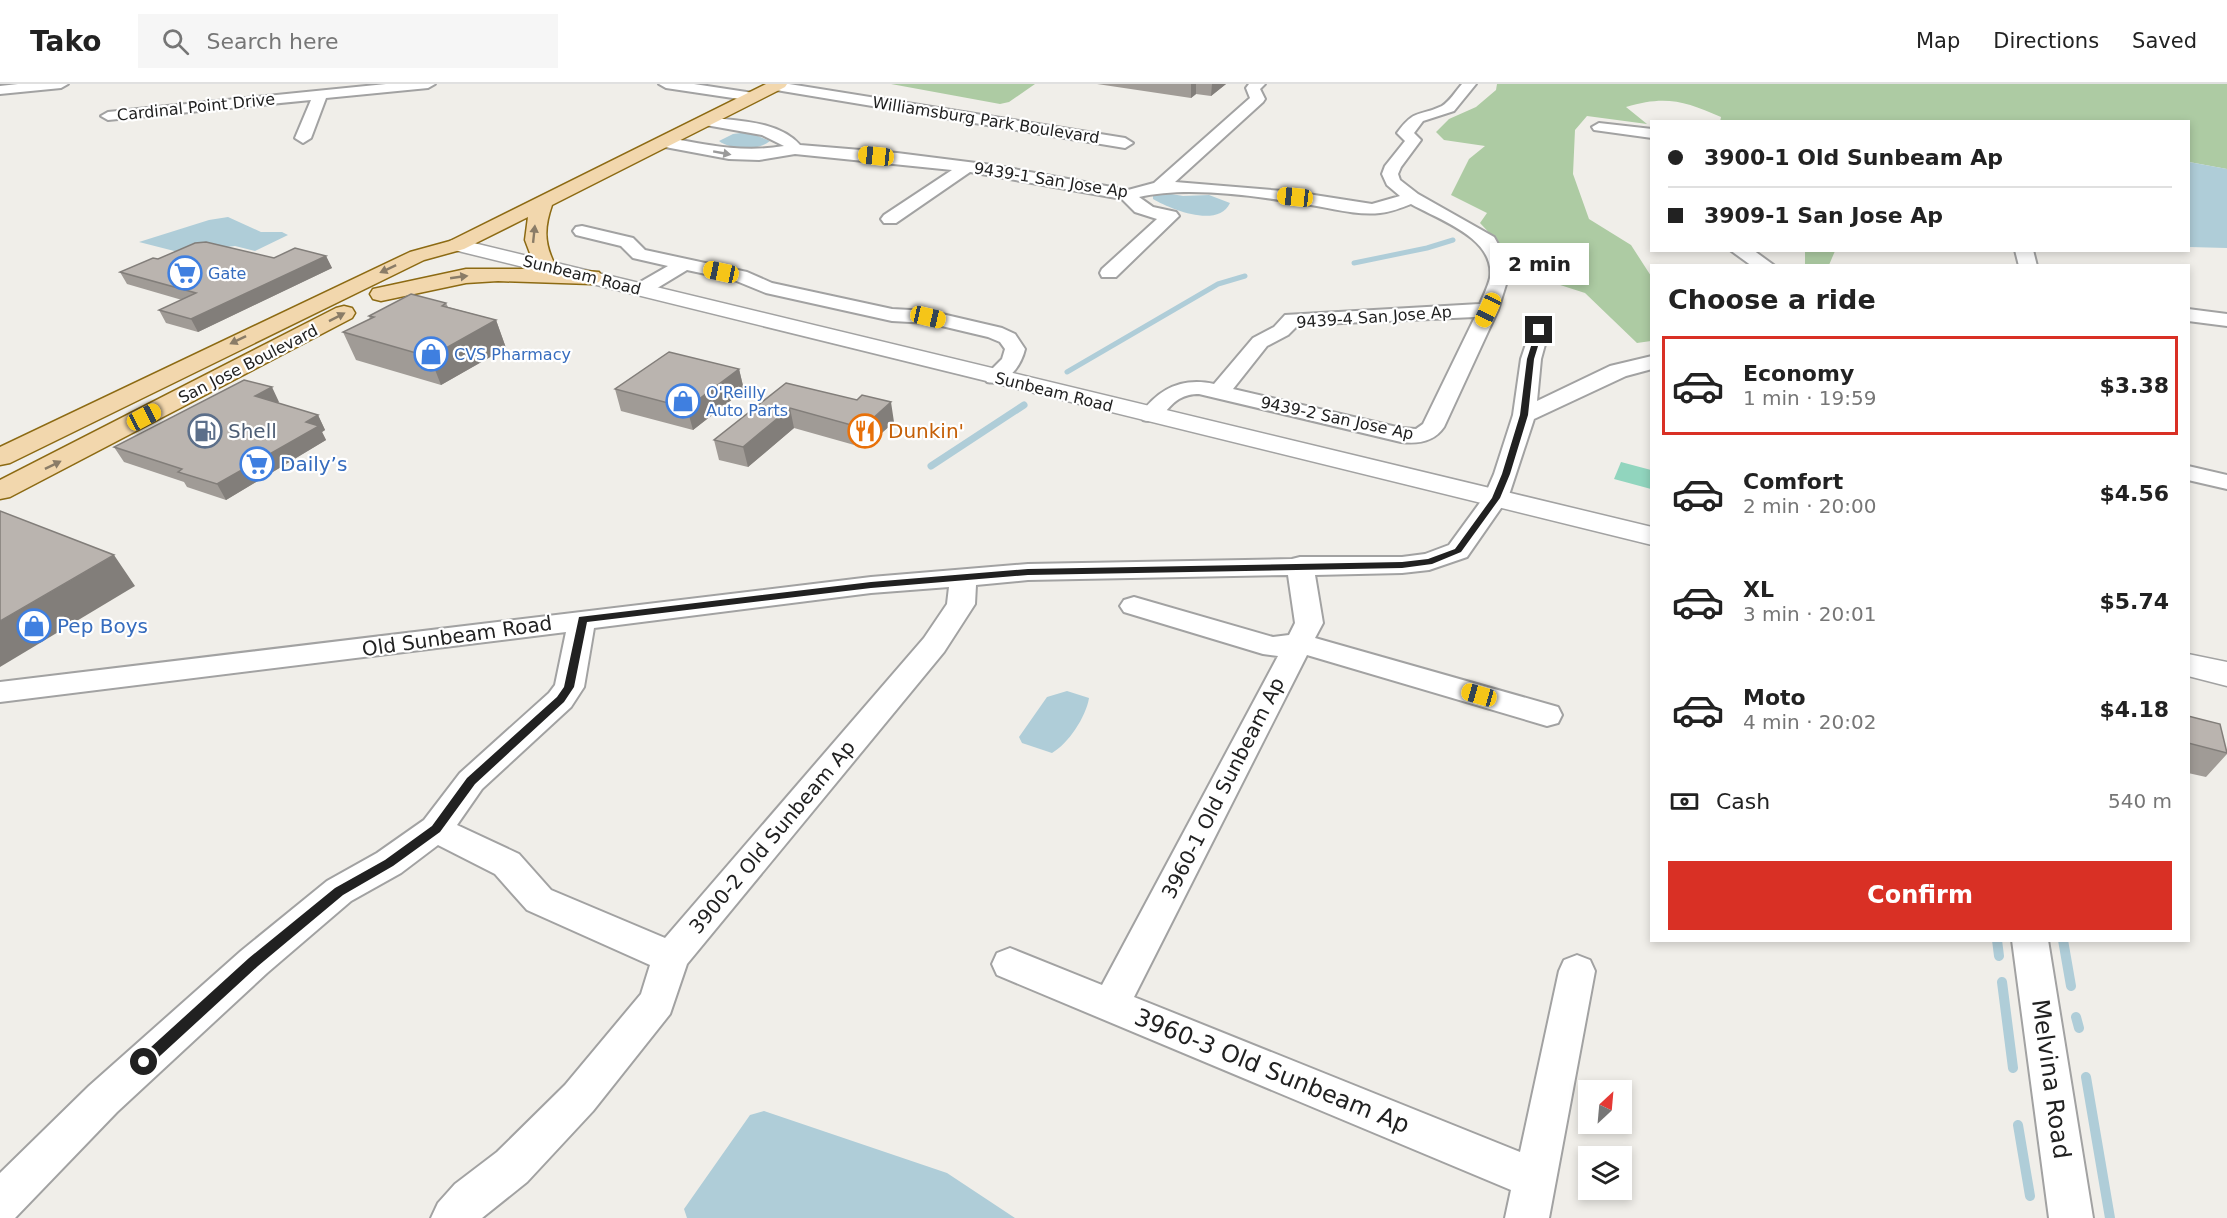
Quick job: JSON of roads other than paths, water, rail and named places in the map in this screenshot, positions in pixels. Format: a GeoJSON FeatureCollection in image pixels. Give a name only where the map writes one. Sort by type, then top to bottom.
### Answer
{"type":"FeatureCollection","features":[{"type":"Feature","properties":{"kind":"main road","name":"San Jose Boulevard"},"geometry":{"type":"LineString","coordinates":[[0,457],[417,256],[457,245],[777,85]]}},
{"type":"Feature","properties":{"kind":"main road"},"geometry":{"type":"LineString","coordinates":[[543,202],[533,231],[533,245],[544,265]]}},
{"type":"Feature","properties":{"kind":"main road","name":"San Jose Boulevard"},"geometry":{"type":"LineString","coordinates":[[0,490],[445,261],[457,245]]}},
{"type":"Feature","properties":{"kind":"main road"},"geometry":{"type":"LineString","coordinates":[[381,294],[466,276],[498,274],[591,277]]}},
{"type":"Feature","properties":{"kind":"street"},"geometry":{"type":"LineString","coordinates":[[0,90],[61,84]]}},
{"type":"Feature","properties":{"kind":"street","name":"Cardinal Point Drive"},"geometry":{"type":"LineString","coordinates":[[108,116],[428,84]]}},
{"type":"Feature","properties":{"kind":"street"},"geometry":{"type":"LineString","coordinates":[[666,84],[753,97]]}},
{"type":"Feature","properties":{"kind":"street"},"geometry":{"type":"LineString","coordinates":[[1160,187],[1258,99],[1253,88],[1258,84]]}},
{"type":"Feature","properties":{"kind":"street","name":"9439-2 San Jose Ap"},"geometry":{"type":"LineString","coordinates":[[1151,415],[1167,395],[1178,390],[1199,387],[1416,437],[1427,434],[1433,427],[1488,310],[1499,278],[1498,260],[1488,242],[1477,233],[1412,198],[1393,182],[1390,174],[1413,140],[1405,133],[1418,118],[1449,108],[1469,84]]}},
{"type":"Feature","properties":{"kind":"street","name":"Williamsburg Park Boulevard"},"geometry":{"type":"LineString","coordinates":[[777,85],[1125,143]]}},
{"type":"Feature","properties":{"kind":"street"},"geometry":{"type":"LineString","coordinates":[[303,138],[320,95]]}},
{"type":"Feature","properties":{"kind":"street","name":"9439-1 San Jose Ap"},"geometry":{"type":"LineString","coordinates":[[705,121],[783,136],[791,141],[795,149]]}},
{"type":"Feature","properties":{"kind":"street"},"geometry":{"type":"LineString","coordinates":[[1599,127],[1650,134]]}},
{"type":"Feature","properties":{"kind":"street","name":"9439-1 San Jose Ap"},"geometry":{"type":"LineString","coordinates":[[665,142],[745,155],[795,149],[886,157],[967,167],[1128,195],[1160,187],[1193,187],[1372,209],[1383,208],[1412,198]]}},
{"type":"Feature","properties":{"kind":"street"},"geometry":{"type":"LineString","coordinates":[[890,219],[967,167]]}},
{"type":"Feature","properties":{"kind":"street"},"geometry":{"type":"LineString","coordinates":[[1109,273],[1170,216],[1143,209],[1133,203],[1128,195]]}},
{"type":"Feature","properties":{"kind":"street"},"geometry":{"type":"LineString","coordinates":[[582,231],[627,242],[639,254],[740,276],[766,287],[892,315],[928,317],[995,332],[1008,338],[1015,349],[1012,361],[995,377]]}},
{"type":"Feature","properties":{"kind":"street","name":"Sunbeam Road"},"geometry":{"type":"LineString","coordinates":[[457,245],[1650,536]]}},
{"type":"Feature","properties":{"kind":"street"},"geometry":{"type":"LineString","coordinates":[[1742,252],[1763,264]]}},
{"type":"Feature","properties":{"kind":"street"},"geometry":{"type":"LineString","coordinates":[[642,289],[684,264]]}},
{"type":"Feature","properties":{"kind":"street","name":"9439-4 San Jose Ap"},"geometry":{"type":"LineString","coordinates":[[1220,392],[1260,342],[1281,332],[1292,319],[1488,310]]}},
{"type":"Feature","properties":{"kind":"street"},"geometry":{"type":"LineString","coordinates":[[2190,315],[2227,320]]}},
{"type":"Feature","properties":{"kind":"street","name":"Old Sunbeam Road"},"geometry":{"type":"LineString","coordinates":[[0,692],[871,585],[1039,571],[1402,565],[1429,562],[1449,556],[1458,550],[1469,538],[1496,498],[1506,474],[1524,415],[1531,359],[1539,330]]}},
{"type":"Feature","properties":{"kind":"street"},"geometry":{"type":"LineString","coordinates":[[1524,415],[1618,371],[1650,363]]}},
{"type":"Feature","properties":{"kind":"street"},"geometry":{"type":"LineString","coordinates":[[2190,473],[2227,482]]}},
{"type":"Feature","properties":{"kind":"street","name":"3960-1 Old Sunbeam Ap"},"geometry":{"type":"LineString","coordinates":[[1111,1005],[1309,623],[1300,565]]}},
{"type":"Feature","properties":{"kind":"street","name":"3900-2 Old Sunbeam Ap"},"geometry":{"type":"LineString","coordinates":[[453,1218],[470,1199],[512,1167],[579,1098],[657,1002],[671,957],[934,645],[961,604],[963,578]]}},
{"type":"Feature","properties":{"kind":"street"},"geometry":{"type":"LineString","coordinates":[[1134,606],[1274,647],[1299,643],[1547,715]]}},
{"type":"Feature","properties":{"kind":"street"},"geometry":{"type":"LineString","coordinates":[[0,1203],[103,1100],[254,962],[339,891],[389,863],[436,829],[471,781],[565,693],[569,687],[582,619]]}},
{"type":"Feature","properties":{"kind":"street"},"geometry":{"type":"LineString","coordinates":[[2190,665],[2227,674]]}},
{"type":"Feature","properties":{"kind":"street"},"geometry":{"type":"LineString","coordinates":[[436,829],[507,864],[539,900],[671,957]]}},
{"type":"Feature","properties":{"kind":"street","name":"Melvina Road"},"geometry":{"type":"LineString","coordinates":[[2030,942],[2071,1218]]}},
{"type":"Feature","properties":{"kind":"street","name":"3960-3 Old Sunbeam Ap"},"geometry":{"type":"LineString","coordinates":[[1010,964],[1535,1179]]}},
{"type":"Feature","properties":{"kind":"street"},"geometry":{"type":"LineString","coordinates":[[1527,1218],[1577,971]]}},
{"type":"Feature","properties":{"kind":"water"},"geometry":{"type":"Polygon","coordinates":[[[748,132],[770,141],[752,148],[744,148],[730,146],[719,141],[733,134],[748,132]]]}},
{"type":"Feature","properties":{"kind":"water"},"geometry":{"type":"Polygon","coordinates":[[[2190,162],[2227,169],[2227,248],[2190,247],[2190,162]]]}},
{"type":"Feature","properties":{"kind":"water"},"geometry":{"type":"Polygon","coordinates":[[[1160,192],[1183,196],[1209,195],[1230,203],[1224,211],[1205,216],[1182,212],[1153,199],[1153,195],[1160,192]]]}},
{"type":"Feature","properties":{"kind":"water"},"geometry":{"type":"Polygon","coordinates":[[[228,217],[261,232],[282,232],[288,235],[255,251],[235,246],[201,250],[190,255],[139,242],[209,220],[228,217]]]}},
{"type":"Feature","properties":{"kind":"water"},"geometry":{"type":"Polygon","coordinates":[[[1067,691],[1089,698],[1084,713],[1070,737],[1052,753],[1022,743],[1019,737],[1047,697],[1067,691]]]}},
{"type":"Feature","properties":{"kind":"water"},"geometry":{"type":"Polygon","coordinates":[[[764,1111],[947,1173],[1015,1218],[687,1218],[684,1209],[750,1115],[764,1111]]]}},
{"type":"Feature","properties":{"kind":"waterway"},"geometry":{"type":"LineString","coordinates":[[1354,263],[1427,248],[1453,240]]}},
{"type":"Feature","properties":{"kind":"waterway"},"geometry":{"type":"LineString","coordinates":[[1067,372],[1218,284],[1245,276]]}},
{"type":"Feature","properties":{"kind":"waterway"},"geometry":{"type":"LineString","coordinates":[[931,466],[1024,405]]}},
{"type":"Feature","properties":{"kind":"waterway"},"geometry":{"type":"LineString","coordinates":[[1997,942],[1999,956]]}},
{"type":"Feature","properties":{"kind":"waterway"},"geometry":{"type":"LineString","coordinates":[[2063,942],[2071,986]]}},
{"type":"Feature","properties":{"kind":"waterway"},"geometry":{"type":"LineString","coordinates":[[2002,982],[2013,1068]]}},
{"type":"Feature","properties":{"kind":"waterway"},"geometry":{"type":"LineString","coordinates":[[2076,1017],[2079,1028]]}},
{"type":"Feature","properties":{"kind":"waterway"},"geometry":{"type":"LineString","coordinates":[[2086,1077],[2110,1218]]}},
{"type":"Feature","properties":{"kind":"waterway"},"geometry":{"type":"LineString","coordinates":[[2018,1125],[2030,1196]]}},
{"type":"Feature","properties":{"kind":"place","name":"Gate"},"geometry":{"type":"Point","coordinates":[185,273]}},
{"type":"Feature","properties":{"kind":"place","name":"CVS Pharmacy"},"geometry":{"type":"Point","coordinates":[431,354]}},
{"type":"Feature","properties":{"kind":"place","name":"O'Reilly Auto Parts"},"geometry":{"type":"Point","coordinates":[683,401]}},
{"type":"Feature","properties":{"kind":"place","name":"Shell"},"geometry":{"type":"Point","coordinates":[205,431]}},
{"type":"Feature","properties":{"kind":"place","name":"Dunkin'"},"geometry":{"type":"Point","coordinates":[865,431]}},
{"type":"Feature","properties":{"kind":"place","name":"Daily’s"},"geometry":{"type":"Point","coordinates":[257,464]}},
{"type":"Feature","properties":{"kind":"place","name":"Pep Boys"},"geometry":{"type":"Point","coordinates":[34,626]}}]}
